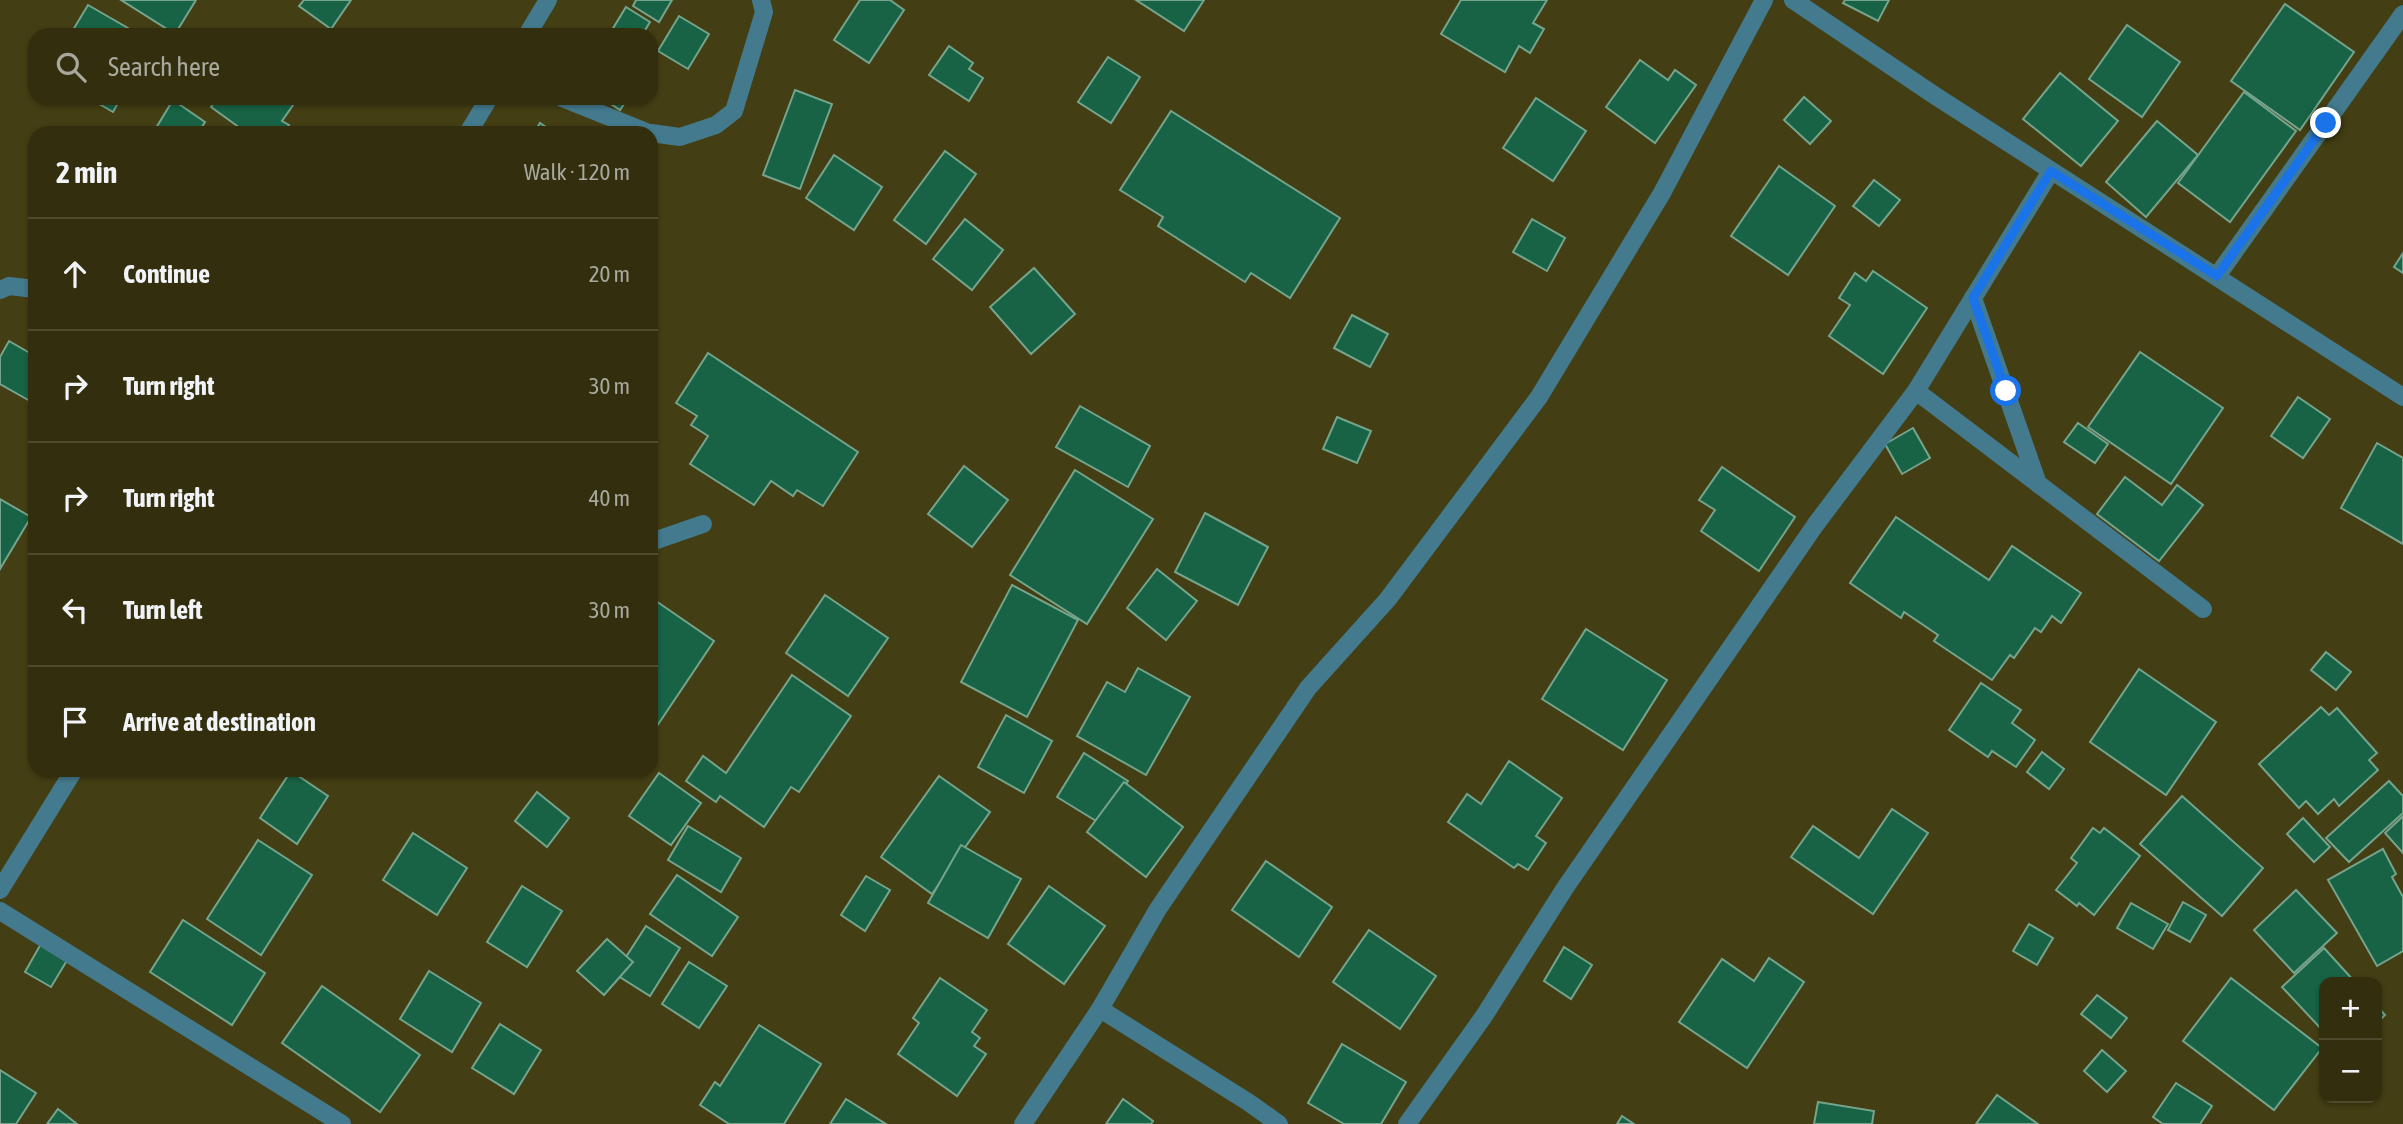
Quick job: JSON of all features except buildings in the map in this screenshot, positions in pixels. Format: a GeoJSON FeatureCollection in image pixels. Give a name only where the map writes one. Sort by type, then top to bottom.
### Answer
{"type":"FeatureCollection","features":[{"type":"Feature","properties":{"kind":"street"},"geometry":{"type":"LineString","coordinates":[[531,28],[548,0]]}},
{"type":"Feature","properties":{"kind":"street"},"geometry":{"type":"LineString","coordinates":[[658,134],[680,137],[716,125],[734,111],[764,12],[761,0]]}},
{"type":"Feature","properties":{"kind":"street"},"geometry":{"type":"LineString","coordinates":[[1023,1124],[1100,1009],[1158,909],[1308,688],[1388,599],[1539,397],[1662,193],[1764,0]]}},
{"type":"Feature","properties":{"kind":"street"},"geometry":{"type":"LineString","coordinates":[[1795,0],[1934,95],[2403,397]]}},
{"type":"Feature","properties":{"kind":"street"},"geometry":{"type":"LineString","coordinates":[[2217,276],[2403,15]]}},
{"type":"Feature","properties":{"kind":"street"},"geometry":{"type":"LineString","coordinates":[[472,126],[485,105]]}},
{"type":"Feature","properties":{"kind":"street"},"geometry":{"type":"LineString","coordinates":[[580,105],[632,126]]}},
{"type":"Feature","properties":{"kind":"street"},"geometry":{"type":"LineString","coordinates":[[1407,1124],[1484,1016],[1565,888],[1816,524],[1916,391],[2051,171]]}},
{"type":"Feature","properties":{"kind":"street"},"geometry":{"type":"LineString","coordinates":[[0,290],[9,286],[28,288]]}},
{"type":"Feature","properties":{"kind":"street"},"geometry":{"type":"LineString","coordinates":[[1973,298],[2038,484]]}},
{"type":"Feature","properties":{"kind":"street"},"geometry":{"type":"LineString","coordinates":[[1916,391],[2203,609]]}},
{"type":"Feature","properties":{"kind":"street"},"geometry":{"type":"LineString","coordinates":[[658,540],[703,524]]}},
{"type":"Feature","properties":{"kind":"street"},"geometry":{"type":"LineString","coordinates":[[0,890],[70,777]]}},
{"type":"Feature","properties":{"kind":"street"},"geometry":{"type":"LineString","coordinates":[[0,911],[342,1124]]}},
{"type":"Feature","properties":{"kind":"street"},"geometry":{"type":"LineString","coordinates":[[1100,1009],[1279,1124]]}},
{"type":"Feature","properties":{"kind":"route"},"geometry":{"type":"LineString","coordinates":[[2006,391],[1973,298],[2051,171],[2217,276],[2326,123]]}}]}
